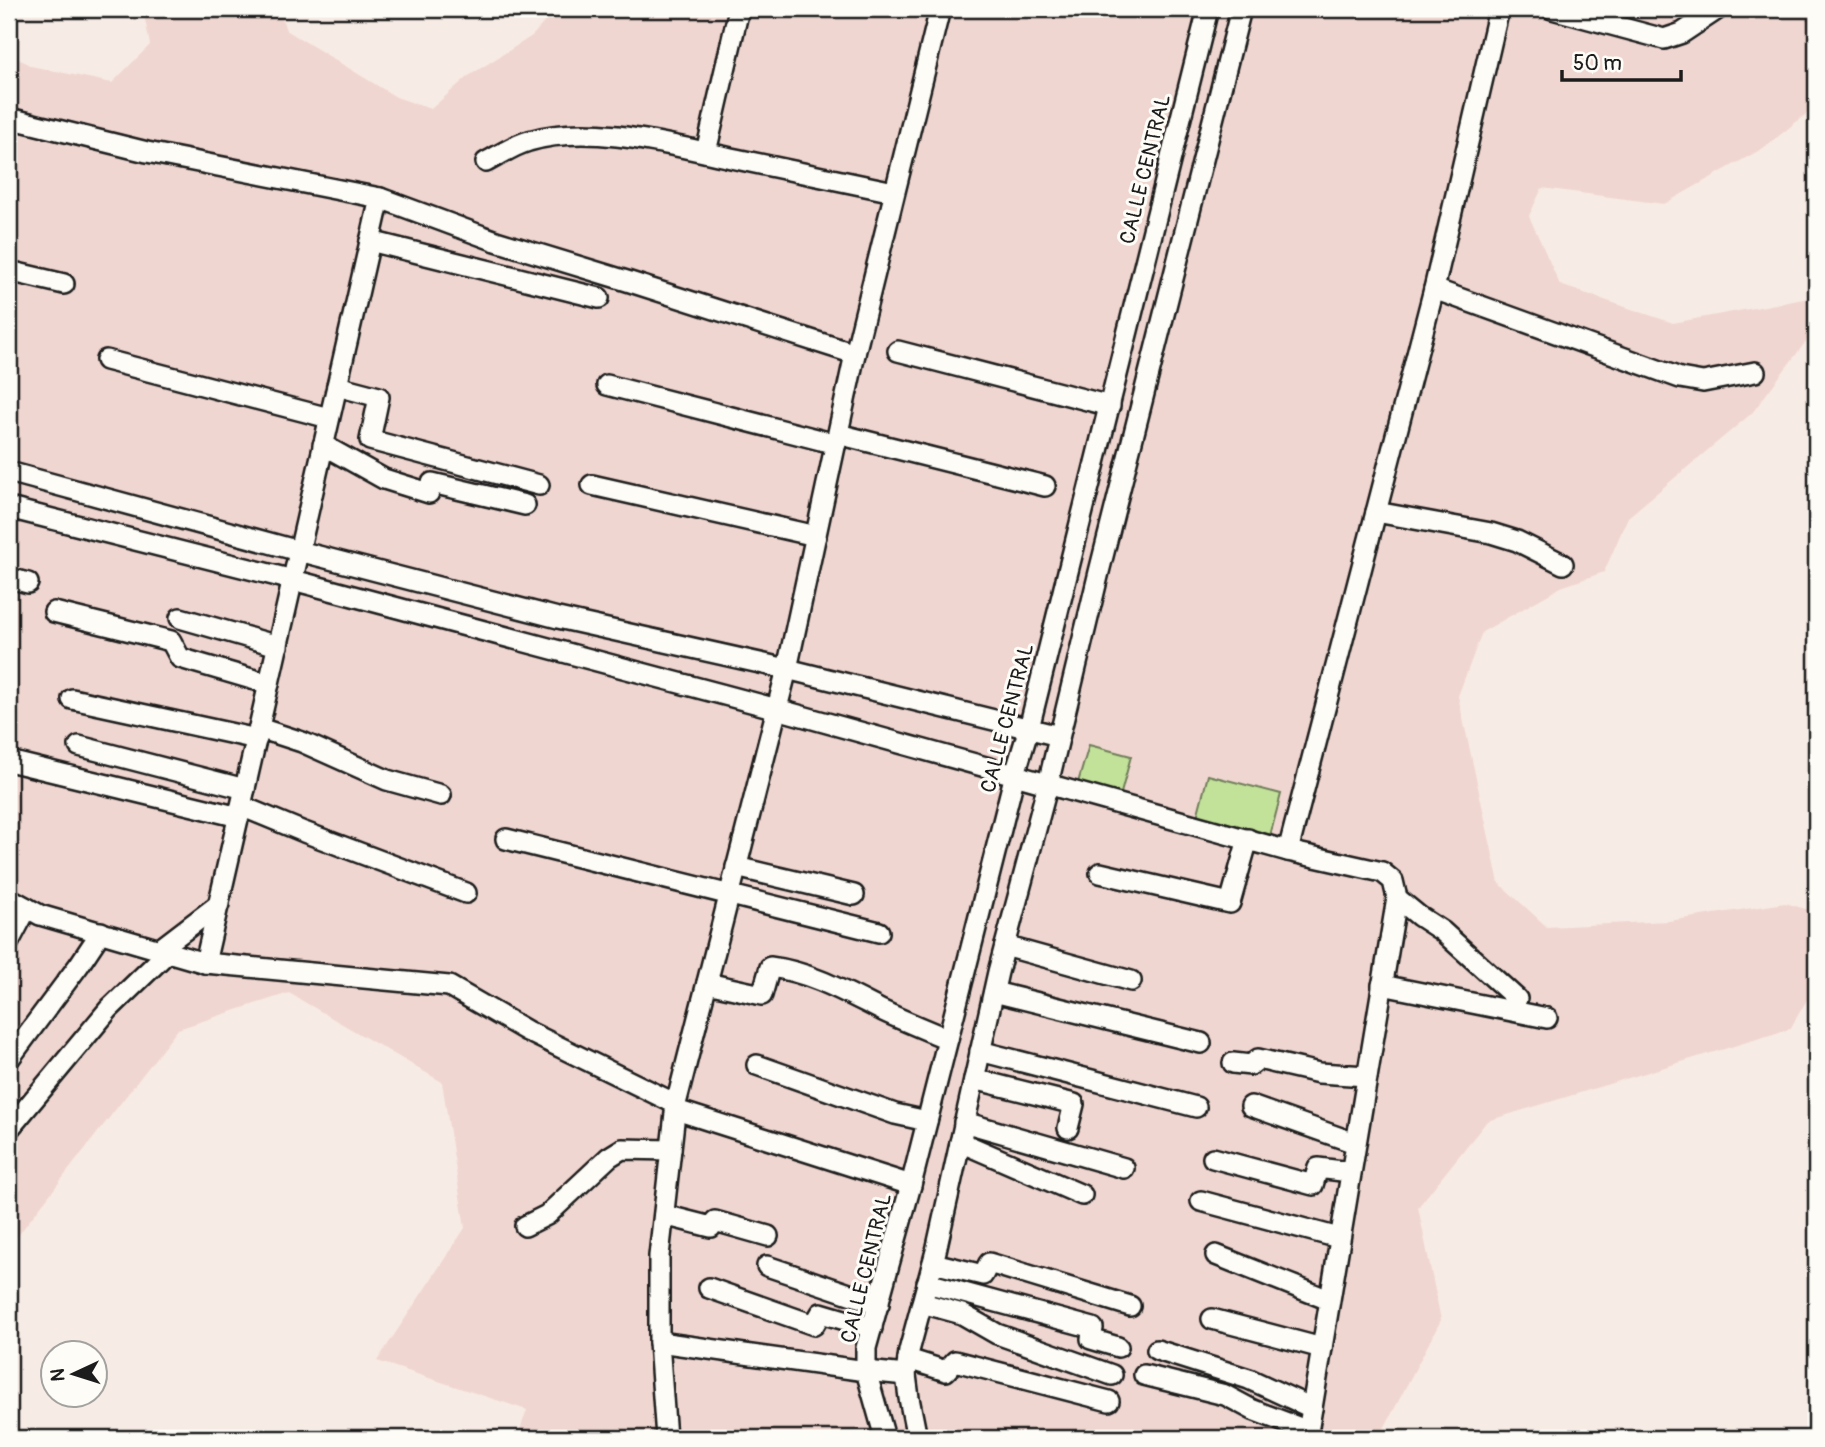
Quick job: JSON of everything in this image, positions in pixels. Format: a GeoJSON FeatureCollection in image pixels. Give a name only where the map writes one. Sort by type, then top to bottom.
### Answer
{"type":"FeatureCollection","features":[{"type":"Feature","properties":{"kind":"street"},"geometry":{"type":"LineString","coordinates":[[706,152],[739,9]]}},
{"type":"Feature","properties":{"kind":"street"},"geometry":{"type":"LineString","coordinates":[[666,1438],[659,1342],[659,1256],[676,1107],[787,669],[855,354],[940,9]]}},
{"type":"Feature","properties":{"kind":"street","name":"CALLE CENTRAL"},"geometry":{"type":"LineString","coordinates":[[885,1438],[866,1371],[866,1348],[928,1121],[1029,728],[1208,9]]}},
{"type":"Feature","properties":{"kind":"street"},"geometry":{"type":"LineString","coordinates":[[918,1438],[909,1398],[907,1367],[996,982],[1241,9]]}},
{"type":"Feature","properties":{"kind":"street"},"geometry":{"type":"LineString","coordinates":[[1288,851],[1434,289],[1499,9]]}},
{"type":"Feature","properties":{"kind":"street"},"geometry":{"type":"LineString","coordinates":[[1552,9],[1664,40],[1682,33],[1718,9]]}},
{"type":"Feature","properties":{"kind":"street"},"geometry":{"type":"LineString","coordinates":[[9,118],[147,152],[380,198],[496,241],[855,354]]}},
{"type":"Feature","properties":{"kind":"street"},"geometry":{"type":"LineString","coordinates":[[486,162],[529,141],[593,133],[706,152],[894,192]]}},
{"type":"Feature","properties":{"kind":"street"},"geometry":{"type":"LineString","coordinates":[[205,963],[380,198]]}},
{"type":"Feature","properties":{"kind":"street"},"geometry":{"type":"LineString","coordinates":[[370,241],[599,298]]}},
{"type":"Feature","properties":{"kind":"street"},"geometry":{"type":"LineString","coordinates":[[9,271],[64,284]]}},
{"type":"Feature","properties":{"kind":"street"},"geometry":{"type":"LineString","coordinates":[[1434,289],[1680,378],[1703,382],[1755,372]]}},
{"type":"Feature","properties":{"kind":"street"},"geometry":{"type":"LineString","coordinates":[[898,351],[1110,406]]}},
{"type":"Feature","properties":{"kind":"street"},"geometry":{"type":"LineString","coordinates":[[106,360],[329,418]]}},
{"type":"Feature","properties":{"kind":"street"},"geometry":{"type":"LineString","coordinates":[[607,385],[1045,486]]}},
{"type":"Feature","properties":{"kind":"street"},"geometry":{"type":"LineString","coordinates":[[337,386],[379,397],[370,440],[539,485]]}},
{"type":"Feature","properties":{"kind":"street"},"geometry":{"type":"LineString","coordinates":[[323,445],[384,479],[429,493],[432,483],[525,505]]}},
{"type":"Feature","properties":{"kind":"street"},"geometry":{"type":"LineString","coordinates":[[9,472],[558,618],[787,669],[1059,736]]}},
{"type":"Feature","properties":{"kind":"street"},"geometry":{"type":"LineString","coordinates":[[592,485],[816,536]]}},
{"type":"Feature","properties":{"kind":"street"},"geometry":{"type":"LineString","coordinates":[[9,508],[293,580],[777,709],[1288,851],[1381,872],[1393,881],[1397,898],[1307,1435],[1225,1395],[1144,1375]]}},
{"type":"Feature","properties":{"kind":"street"},"geometry":{"type":"LineString","coordinates":[[1376,512],[1492,533],[1517,541],[1563,564]]}},
{"type":"Feature","properties":{"kind":"street"},"geometry":{"type":"LineString","coordinates":[[9,578],[28,583]]}},
{"type":"Feature","properties":{"kind":"street"},"geometry":{"type":"LineString","coordinates":[[54,612],[170,641],[180,658],[269,684]]}},
{"type":"Feature","properties":{"kind":"street"},"geometry":{"type":"LineString","coordinates":[[180,618],[278,646]]}},
{"type":"Feature","properties":{"kind":"street"},"geometry":{"type":"LineString","coordinates":[[72,699],[302,742],[387,780],[441,795]]}},
{"type":"Feature","properties":{"kind":"street"},"geometry":{"type":"LineString","coordinates":[[79,746],[242,804],[303,832],[466,893]]}},
{"type":"Feature","properties":{"kind":"street"},"geometry":{"type":"LineString","coordinates":[[9,761],[242,804]]}},
{"type":"Feature","properties":{"kind":"street"},"geometry":{"type":"LineString","coordinates":[[506,839],[879,932]]}},
{"type":"Feature","properties":{"kind":"street"},"geometry":{"type":"LineString","coordinates":[[1100,873],[1230,903],[1248,839]]}},
{"type":"Feature","properties":{"kind":"street"},"geometry":{"type":"LineString","coordinates":[[736,867],[854,895]]}},
{"type":"Feature","properties":{"kind":"street"},"geometry":{"type":"LineString","coordinates":[[9,898],[40,915],[205,963],[449,986],[527,1031],[676,1107],[911,1185]]}},
{"type":"Feature","properties":{"kind":"street"},"geometry":{"type":"LineString","coordinates":[[1397,898],[1442,931],[1517,999]]}},
{"type":"Feature","properties":{"kind":"street"},"geometry":{"type":"LineString","coordinates":[[9,1129],[109,1009],[164,951],[219,904]]}},
{"type":"Feature","properties":{"kind":"street"},"geometry":{"type":"LineString","coordinates":[[9,942],[27,908]]}},
{"type":"Feature","properties":{"kind":"street"},"geometry":{"type":"LineString","coordinates":[[9,1059],[101,932]]}},
{"type":"Feature","properties":{"kind":"street"},"geometry":{"type":"LineString","coordinates":[[1005,946],[1131,981]]}},
{"type":"Feature","properties":{"kind":"street"},"geometry":{"type":"LineString","coordinates":[[968,965],[996,982],[1201,1043]]}},
{"type":"Feature","properties":{"kind":"street"},"geometry":{"type":"LineString","coordinates":[[707,983],[762,995],[771,967],[783,969],[822,981],[948,1040]]}},
{"type":"Feature","properties":{"kind":"street"},"geometry":{"type":"LineString","coordinates":[[1382,985],[1547,1018]]}},
{"type":"Feature","properties":{"kind":"street"},"geometry":{"type":"LineString","coordinates":[[980,1051],[1196,1107]]}},
{"type":"Feature","properties":{"kind":"street"},"geometry":{"type":"LineString","coordinates":[[1233,1063],[1251,1065],[1258,1059],[1320,1073],[1367,1076]]}},
{"type":"Feature","properties":{"kind":"street"},"geometry":{"type":"LineString","coordinates":[[757,1065],[895,1114],[928,1121]]}},
{"type":"Feature","properties":{"kind":"street"},"geometry":{"type":"LineString","coordinates":[[974,1079],[1074,1104],[1068,1128]]}},
{"type":"Feature","properties":{"kind":"street"},"geometry":{"type":"LineString","coordinates":[[1251,1106],[1355,1143]]}},
{"type":"Feature","properties":{"kind":"street"},"geometry":{"type":"LineString","coordinates":[[962,1132],[1124,1168]]}},
{"type":"Feature","properties":{"kind":"street"},"geometry":{"type":"LineString","coordinates":[[962,1132],[1082,1195]]}},
{"type":"Feature","properties":{"kind":"street"},"geometry":{"type":"LineString","coordinates":[[525,1226],[547,1215],[609,1157],[622,1149],[671,1150]]}},
{"type":"Feature","properties":{"kind":"street"},"geometry":{"type":"LineString","coordinates":[[1213,1158],[1313,1185],[1318,1168],[1350,1172]]}},
{"type":"Feature","properties":{"kind":"street"},"geometry":{"type":"LineString","coordinates":[[1200,1201],[1339,1238]]}},
{"type":"Feature","properties":{"kind":"street"},"geometry":{"type":"LineString","coordinates":[[664,1215],[711,1227],[715,1221],[768,1236]]}},
{"type":"Feature","properties":{"kind":"street"},"geometry":{"type":"LineString","coordinates":[[1216,1255],[1329,1300]]}},
{"type":"Feature","properties":{"kind":"street"},"geometry":{"type":"LineString","coordinates":[[933,1263],[982,1275],[989,1263],[1130,1306]]}},
{"type":"Feature","properties":{"kind":"street"},"geometry":{"type":"LineString","coordinates":[[767,1266],[879,1304]]}},
{"type":"Feature","properties":{"kind":"street"},"geometry":{"type":"LineString","coordinates":[[927,1283],[1093,1328],[1091,1339],[1118,1347]]}},
{"type":"Feature","properties":{"kind":"street"},"geometry":{"type":"LineString","coordinates":[[709,1289],[814,1325],[821,1313],[872,1328]]}},
{"type":"Feature","properties":{"kind":"street"},"geometry":{"type":"LineString","coordinates":[[922,1303],[962,1314],[997,1334],[1112,1375]]}},
{"type":"Feature","properties":{"kind":"street"},"geometry":{"type":"LineString","coordinates":[[1212,1319],[1322,1348]]}},
{"type":"Feature","properties":{"kind":"street"},"geometry":{"type":"LineString","coordinates":[[659,1342],[866,1371],[907,1367],[946,1371],[955,1361],[1110,1401]]}},
{"type":"Feature","properties":{"kind":"street"},"geometry":{"type":"LineString","coordinates":[[1157,1350],[1249,1380],[1312,1408]]}},
{"type":"Feature","properties":{"kind":"shaded area"},"geometry":{"type":"Polygon","coordinates":[[[143,9],[279,9],[286,30],[396,97],[431,109],[467,77],[532,36],[556,9],[1816,9],[1816,106],[1765,147],[1664,204],[1542,188],[1529,216],[1560,285],[1673,323],[1809,298],[1814,323],[1807,340],[1752,413],[1628,517],[1604,572],[1561,587],[1482,632],[1458,696],[1499,883],[1547,927],[1669,921],[1785,903],[1816,912],[1816,984],[1790,1029],[1487,1121],[1418,1207],[1441,1320],[1379,1438],[517,1438],[527,1410],[377,1361],[465,1228],[442,1082],[289,993],[178,1029],[9,1247],[9,53],[31,66],[112,83],[150,45],[143,9]]]}},
{"type":"Feature","properties":{"kind":"green space"},"geometry":{"type":"Polygon","coordinates":[[[1089,745],[1131,756],[1120,797],[1077,786],[1089,745]]]}},
{"type":"Feature","properties":{"kind":"green space"},"geometry":{"type":"Polygon","coordinates":[[[1208,775],[1281,794],[1270,836],[1197,817],[1208,775]]]}}]}
